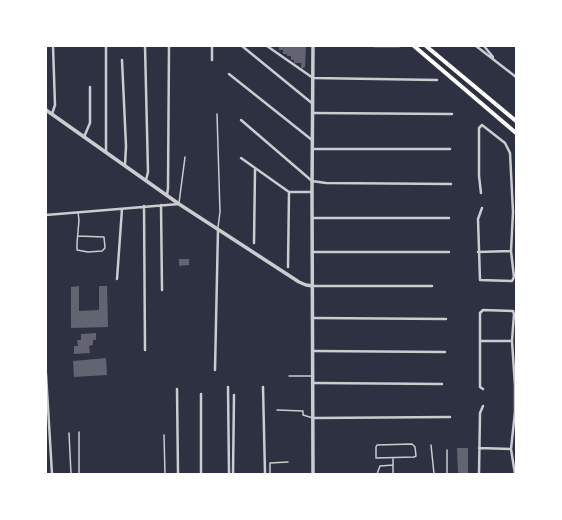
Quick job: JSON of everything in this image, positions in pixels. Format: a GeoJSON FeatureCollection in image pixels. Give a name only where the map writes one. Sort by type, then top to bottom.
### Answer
{"type":"FeatureCollection","features":[{"type":"Feature","properties":{"kind":"main road"},"geometry":{"type":"LineString","coordinates":[[414,46],[516,133]]}},
{"type":"Feature","properties":{"kind":"main road"},"geometry":{"type":"LineString","coordinates":[[426,46],[516,121]]}},
{"type":"Feature","properties":{"kind":"street"},"geometry":{"type":"LineString","coordinates":[[52,114],[54,106],[54,46]]}},
{"type":"Feature","properties":{"kind":"street"},"geometry":{"type":"LineString","coordinates":[[106,46],[106,152]]}},
{"type":"Feature","properties":{"kind":"street"},"geometry":{"type":"LineString","coordinates":[[145,46],[148,172],[146,180]]}},
{"type":"Feature","properties":{"kind":"street"},"geometry":{"type":"LineString","coordinates":[[166,195],[168,190],[169,46]]}},
{"type":"Feature","properties":{"kind":"street"},"geometry":{"type":"LineString","coordinates":[[212,46],[212,60]]}},
{"type":"Feature","properties":{"kind":"street"},"geometry":{"type":"LineString","coordinates":[[242,46],[313,104]]}},
{"type":"Feature","properties":{"kind":"street"},"geometry":{"type":"LineString","coordinates":[[267,46],[313,78],[438,80]]}},
{"type":"Feature","properties":{"kind":"street"},"geometry":{"type":"LineString","coordinates":[[313,46],[313,474]]}},
{"type":"Feature","properties":{"kind":"street"},"geometry":{"type":"LineString","coordinates":[[374,46],[399,46]]}},
{"type":"Feature","properties":{"kind":"street"},"geometry":{"type":"LineString","coordinates":[[476,46],[516,77]]}},
{"type":"Feature","properties":{"kind":"street"},"geometry":{"type":"LineString","coordinates":[[484,46],[496,61]]}},
{"type":"Feature","properties":{"kind":"street"},"geometry":{"type":"LineString","coordinates":[[122,60],[126,146],[125,165]]}},
{"type":"Feature","properties":{"kind":"street"},"geometry":{"type":"LineString","coordinates":[[230,74],[312,141]]}},
{"type":"Feature","properties":{"kind":"street"},"geometry":{"type":"LineString","coordinates":[[84,137],[90,123],[90,87]]}},
{"type":"Feature","properties":{"kind":"street"},"geometry":{"type":"LineString","coordinates":[[46,110],[179,204],[299,282],[313,286],[432,286]]}},
{"type":"Feature","properties":{"kind":"street"},"geometry":{"type":"LineString","coordinates":[[313,113],[452,114]]}},
{"type":"Feature","properties":{"kind":"street"},"geometry":{"type":"LineString","coordinates":[[241,120],[312,181],[326,183],[451,184]]}},
{"type":"Feature","properties":{"kind":"street"},"geometry":{"type":"LineString","coordinates":[[481,193],[479,176],[479,128],[482,125],[508,148],[510,153],[512,192],[511,202],[514,211],[511,251],[514,277],[512,281],[480,280],[478,219],[482,208]]}},
{"type":"Feature","properties":{"kind":"street"},"geometry":{"type":"LineString","coordinates":[[312,149],[450,149]]}},
{"type":"Feature","properties":{"kind":"street"},"geometry":{"type":"LineString","coordinates":[[241,158],[289,192],[312,192]]}},
{"type":"Feature","properties":{"kind":"street"},"geometry":{"type":"LineString","coordinates":[[254,243],[255,169]]}},
{"type":"Feature","properties":{"kind":"street"},"geometry":{"type":"LineString","coordinates":[[288,268],[289,192]]}},
{"type":"Feature","properties":{"kind":"street"},"geometry":{"type":"LineString","coordinates":[[512,192],[516,194]]}},
{"type":"Feature","properties":{"kind":"street"},"geometry":{"type":"LineString","coordinates":[[46,215],[179,204]]}},
{"type":"Feature","properties":{"kind":"street"},"geometry":{"type":"LineString","coordinates":[[144,206],[145,350]]}},
{"type":"Feature","properties":{"kind":"street"},"geometry":{"type":"LineString","coordinates":[[161,206],[162,290]]}},
{"type":"Feature","properties":{"kind":"street"},"geometry":{"type":"LineString","coordinates":[[117,279],[122,209]]}},
{"type":"Feature","properties":{"kind":"street"},"geometry":{"type":"LineString","coordinates":[[312,218],[449,218]]}},
{"type":"Feature","properties":{"kind":"street"},"geometry":{"type":"LineString","coordinates":[[215,370],[218,229]]}},
{"type":"Feature","properties":{"kind":"street"},"geometry":{"type":"LineString","coordinates":[[478,252],[511,251]]}},
{"type":"Feature","properties":{"kind":"street"},"geometry":{"type":"LineString","coordinates":[[312,252],[449,252]]}},
{"type":"Feature","properties":{"kind":"street"},"geometry":{"type":"LineString","coordinates":[[483,389],[480,387],[480,313],[482,311],[511,310],[514,312],[512,340],[515,386],[515,406],[511,449],[515,474]]}},
{"type":"Feature","properties":{"kind":"street"},"geometry":{"type":"LineString","coordinates":[[314,318],[446,319]]}},
{"type":"Feature","properties":{"kind":"street"},"geometry":{"type":"LineString","coordinates":[[480,341],[512,340]]}},
{"type":"Feature","properties":{"kind":"street"},"geometry":{"type":"LineString","coordinates":[[314,351],[445,352]]}},
{"type":"Feature","properties":{"kind":"street"},"geometry":{"type":"LineString","coordinates":[[46,374],[52,474]]}},
{"type":"Feature","properties":{"kind":"street"},"geometry":{"type":"LineString","coordinates":[[314,383],[442,384]]}},
{"type":"Feature","properties":{"kind":"street"},"geometry":{"type":"LineString","coordinates":[[228,387],[228,474]]}},
{"type":"Feature","properties":{"kind":"street"},"geometry":{"type":"LineString","coordinates":[[263,387],[265,474]]}},
{"type":"Feature","properties":{"kind":"street"},"geometry":{"type":"LineString","coordinates":[[177,389],[178,474]]}},
{"type":"Feature","properties":{"kind":"street"},"geometry":{"type":"LineString","coordinates":[[201,394],[201,474]]}},
{"type":"Feature","properties":{"kind":"street"},"geometry":{"type":"LineString","coordinates":[[233,474],[234,395]]}},
{"type":"Feature","properties":{"kind":"street"},"geometry":{"type":"LineString","coordinates":[[479,474],[480,413],[483,406]]}},
{"type":"Feature","properties":{"kind":"street"},"geometry":{"type":"LineString","coordinates":[[314,418],[450,418]]}},
{"type":"Feature","properties":{"kind":"street"},"geometry":{"type":"LineString","coordinates":[[479,448],[511,449]]}},
{"type":"Feature","properties":{"kind":"lane"},"geometry":{"type":"LineString","coordinates":[[217,114],[220,212],[218,229]]}},
{"type":"Feature","properties":{"kind":"lane"},"geometry":{"type":"LineString","coordinates":[[179,204],[185,157]]}},
{"type":"Feature","properties":{"kind":"lane"},"geometry":{"type":"LineString","coordinates":[[78,212],[79,220],[77,250],[88,252],[102,251],[105,248],[104,237],[78,236]]}},
{"type":"Feature","properties":{"kind":"lane"},"geometry":{"type":"LineString","coordinates":[[289,376],[314,376]]}},
{"type":"Feature","properties":{"kind":"lane"},"geometry":{"type":"LineString","coordinates":[[277,410],[303,411],[303,415],[314,418]]}},
{"type":"Feature","properties":{"kind":"lane"},"geometry":{"type":"LineString","coordinates":[[79,432],[79,474]]}},
{"type":"Feature","properties":{"kind":"lane"},"geometry":{"type":"LineString","coordinates":[[69,433],[71,474]]}},
{"type":"Feature","properties":{"kind":"lane"},"geometry":{"type":"LineString","coordinates":[[164,436],[165,474]]}},
{"type":"Feature","properties":{"kind":"lane"},"geometry":{"type":"LineString","coordinates":[[412,444],[414,446],[416,456],[393,458],[377,458],[377,446],[412,444]]}},
{"type":"Feature","properties":{"kind":"lane"},"geometry":{"type":"LineString","coordinates":[[431,445],[434,474]]}},
{"type":"Feature","properties":{"kind":"lane"},"geometry":{"type":"LineString","coordinates":[[447,450],[448,474]]}},
{"type":"Feature","properties":{"kind":"lane"},"geometry":{"type":"LineString","coordinates":[[393,458],[393,474]]}},
{"type":"Feature","properties":{"kind":"lane"},"geometry":{"type":"LineString","coordinates":[[270,474],[270,464],[288,462]]}},
{"type":"Feature","properties":{"kind":"lane"},"geometry":{"type":"LineString","coordinates":[[377,474],[380,466],[393,465]]}},
{"type":"Feature","properties":{"kind":"building"},"geometry":{"type":"Polygon","coordinates":[[[279,46],[306,46],[305,67],[301,69],[301,63],[294,63],[294,60],[291,60],[291,56],[283,54],[283,50],[279,50],[279,46]]]}},
{"type":"Feature","properties":{"kind":"building"},"geometry":{"type":"Polygon","coordinates":[[[179,259],[189,259],[189,265],[179,266],[179,259]]]}},
{"type":"Feature","properties":{"kind":"building"},"geometry":{"type":"Polygon","coordinates":[[[79,286],[79,311],[99,310],[99,286],[107,286],[108,327],[71,328],[71,287],[79,286]]]}},
{"type":"Feature","properties":{"kind":"building"},"geometry":{"type":"Polygon","coordinates":[[[96,333],[96,340],[93,340],[93,345],[89,346],[90,353],[74,354],[74,346],[78,346],[77,340],[81,340],[81,334],[96,333]]]}},
{"type":"Feature","properties":{"kind":"building"},"geometry":{"type":"Polygon","coordinates":[[[106,358],[107,375],[74,377],[73,361],[106,358]]]}},
{"type":"Feature","properties":{"kind":"building"},"geometry":{"type":"Polygon","coordinates":[[[457,448],[468,448],[468,474],[458,474],[457,448]]]}}]}
